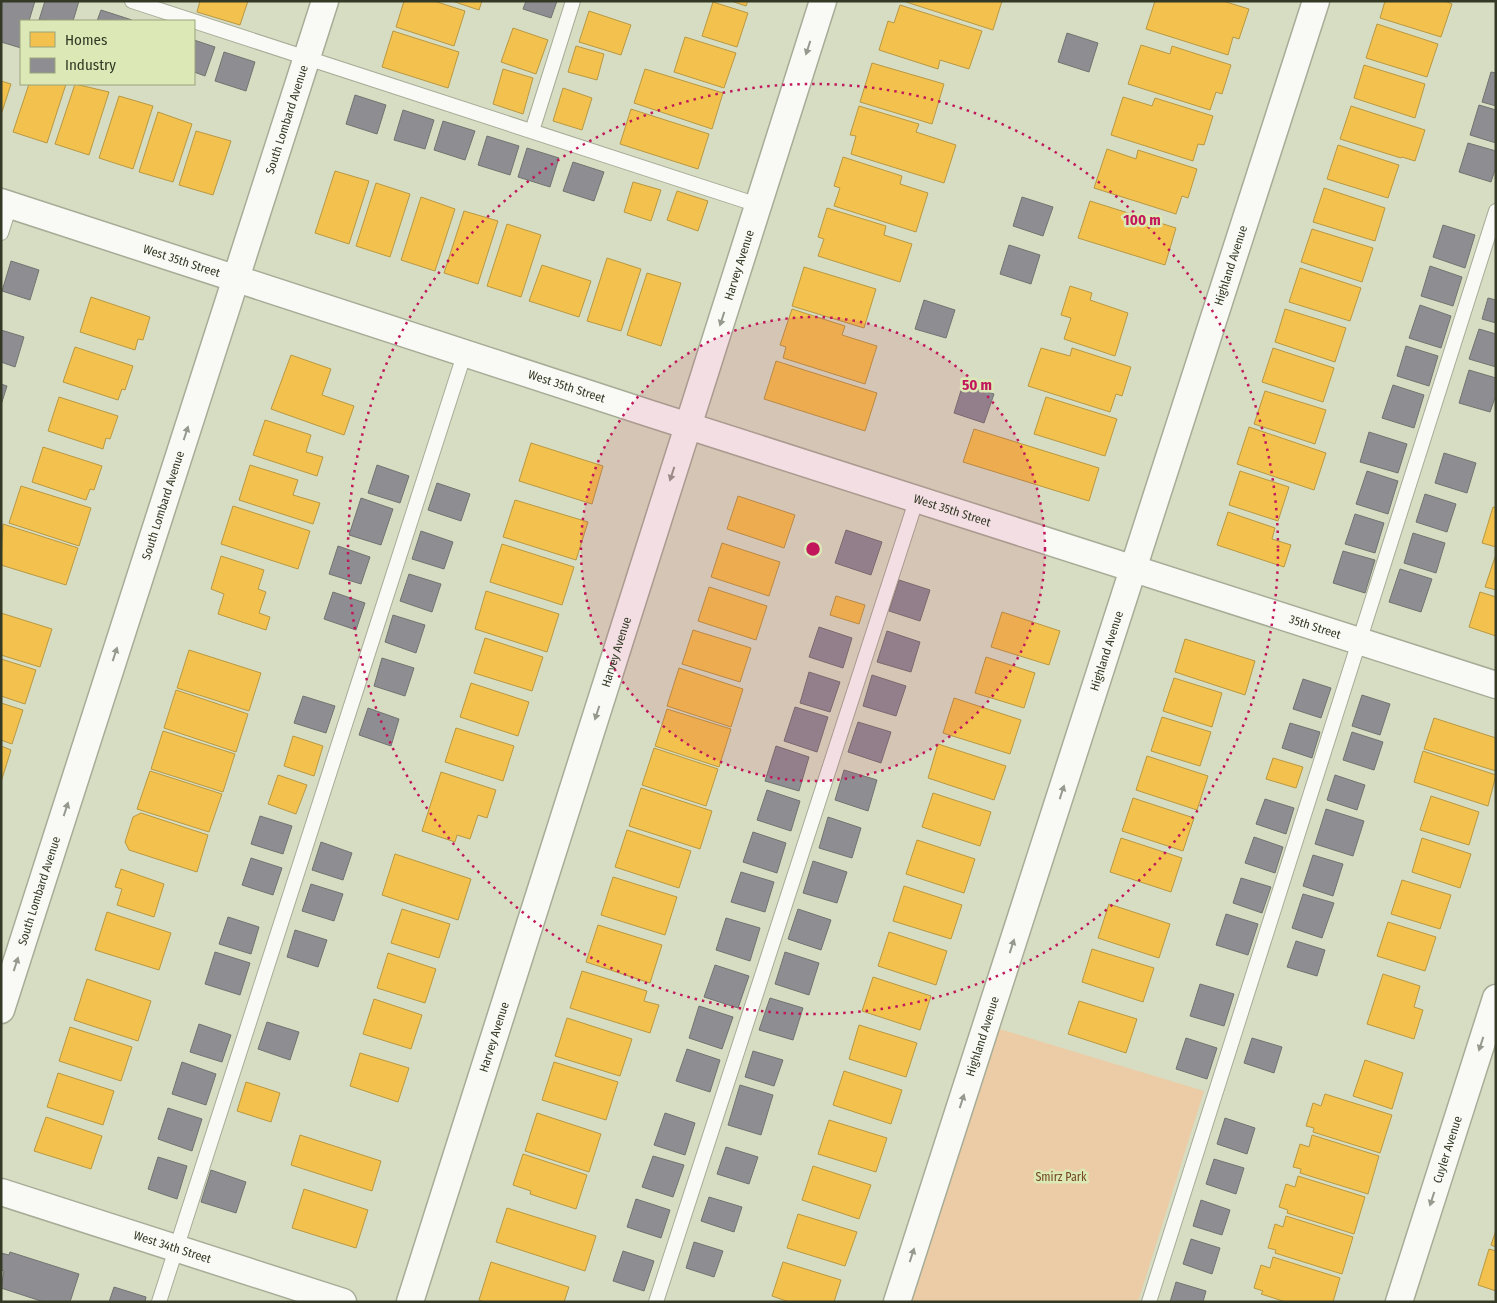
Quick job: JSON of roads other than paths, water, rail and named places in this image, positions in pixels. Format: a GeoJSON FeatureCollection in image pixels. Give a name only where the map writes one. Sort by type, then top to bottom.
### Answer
{"type":"FeatureCollection","features":[{"type":"Feature","properties":{"kind":"street","name":"South Lombard Avenue"},"geometry":{"type":"LineString","coordinates":[[1,1010],[325,1]]}},
{"type":"Feature","properties":{"kind":"street","name":"Harvey Avenue"},"geometry":{"type":"LineString","coordinates":[[410,1302],[823,1]]}},
{"type":"Feature","properties":{"kind":"street","name":"Highland Avenue"},"geometry":{"type":"LineString","coordinates":[[897,1302],[1316,1]]}},
{"type":"Feature","properties":{"kind":"street","name":"West 35th Street"},"geometry":{"type":"LineString","coordinates":[[6,204],[688,426],[1134,568]]}},
{"type":"Feature","properties":{"kind":"street","name":"35th Street"},"geometry":{"type":"LineString","coordinates":[[1134,568],[1496,685]]}},
{"type":"Feature","properties":{"kind":"street","name":"Cuyler Avenue"},"geometry":{"type":"LineString","coordinates":[[1399,1302],[1496,998]]}},
{"type":"Feature","properties":{"kind":"street","name":"West 34th Street"},"geometry":{"type":"LineString","coordinates":[[1,1192],[343,1302]]}},
{"type":"Feature","properties":{"kind":"lane"},"geometry":{"type":"LineString","coordinates":[[132,1],[191,20]]}},
{"type":"Feature","properties":{"kind":"lane"},"geometry":{"type":"LineString","coordinates":[[532,130],[573,1]]}},
{"type":"Feature","properties":{"kind":"lane"},"geometry":{"type":"LineString","coordinates":[[195,21],[758,204]]}},
{"type":"Feature","properties":{"kind":"lane"},"geometry":{"type":"LineString","coordinates":[[1,233],[6,204]]}},
{"type":"Feature","properties":{"kind":"lane"},"geometry":{"type":"LineString","coordinates":[[1149,1302],[1496,212]]}},
{"type":"Feature","properties":{"kind":"lane"},"geometry":{"type":"LineString","coordinates":[[159,1302],[465,352]]}},
{"type":"Feature","properties":{"kind":"lane"},"geometry":{"type":"LineString","coordinates":[[656,1302],[917,498]]}},
{"type":"Feature","properties":{"kind":"park label","name":"Smirz Park"},"geometry":{"type":"Point","coordinates":[1061,1177]}}]}
